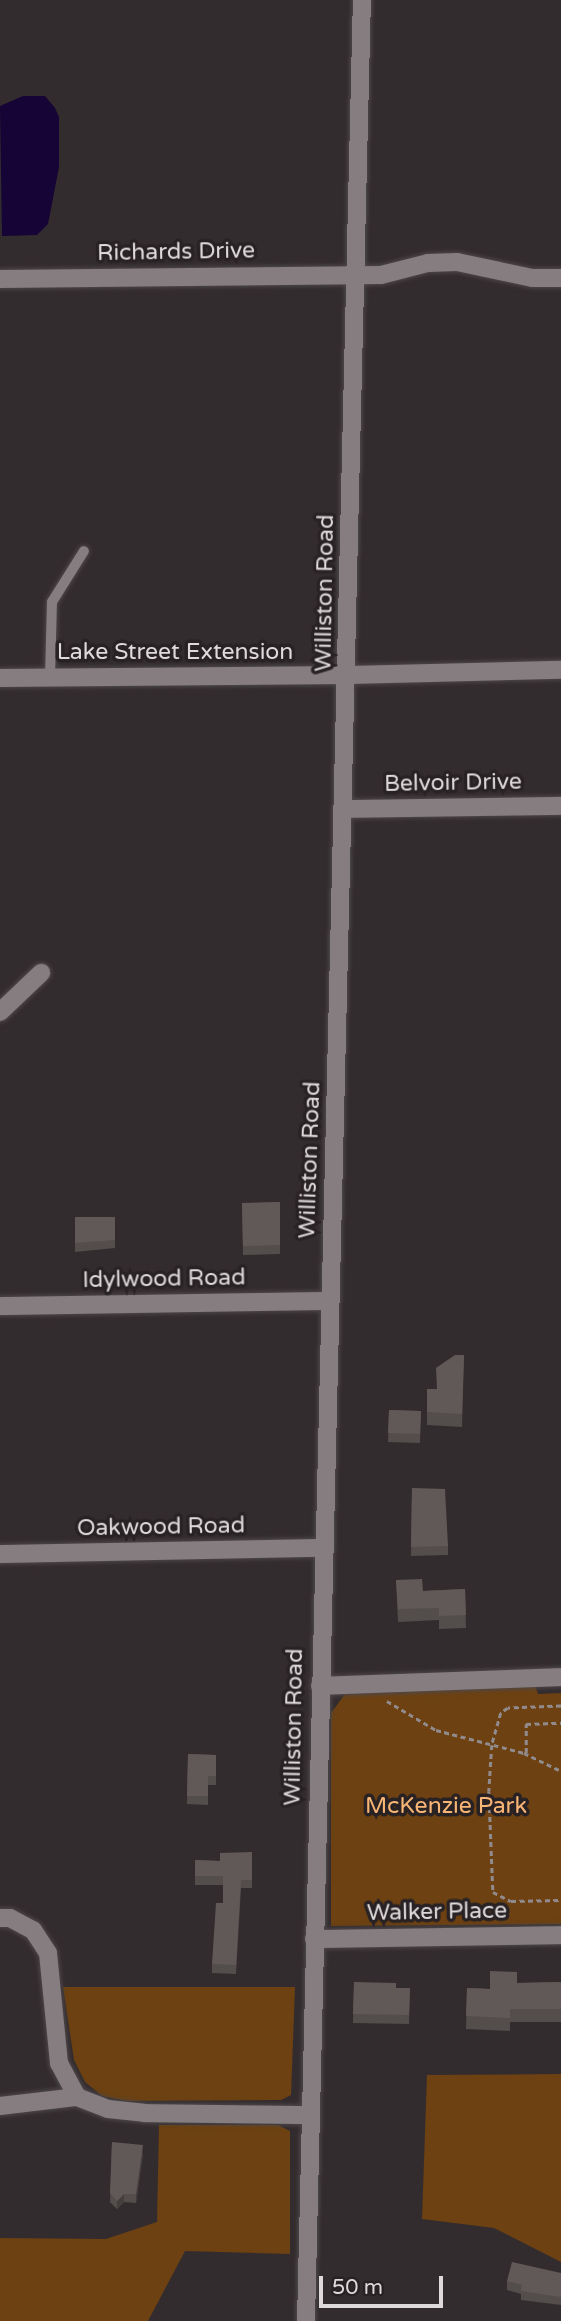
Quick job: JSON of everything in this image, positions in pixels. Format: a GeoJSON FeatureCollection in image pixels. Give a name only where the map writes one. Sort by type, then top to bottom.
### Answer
{"type":"FeatureCollection","features":[{"type":"Feature","properties":{"kind":"street","name":"Williston Road"},"geometry":{"type":"LineString","coordinates":[[306,2321],[329,1301],[346,809],[354,274],[362,0]]}},
{"type":"Feature","properties":{"kind":"street","name":"Richards Drive"},"geometry":{"type":"LineString","coordinates":[[0,279],[380,275],[428,263],[457,262],[532,278],[561,278]]}},
{"type":"Feature","properties":{"kind":"street","name":"Lake Street Extension"},"geometry":{"type":"LineString","coordinates":[[0,678],[561,670]]}},
{"type":"Feature","properties":{"kind":"street","name":"Belvoir Drive"},"geometry":{"type":"LineString","coordinates":[[346,809],[561,806]]}},
{"type":"Feature","properties":{"kind":"street"},"geometry":{"type":"LineString","coordinates":[[0,1012],[41,973]]}},
{"type":"Feature","properties":{"kind":"street","name":"Idylwood Road"},"geometry":{"type":"LineString","coordinates":[[0,1306],[329,1301]]}},
{"type":"Feature","properties":{"kind":"street","name":"Oakwood Road"},"geometry":{"type":"LineString","coordinates":[[0,1554],[323,1548]]}},
{"type":"Feature","properties":{"kind":"street"},"geometry":{"type":"LineString","coordinates":[[320,1686],[561,1677]]}},
{"type":"Feature","properties":{"kind":"street"},"geometry":{"type":"LineString","coordinates":[[0,1918],[10,1918],[33,1930],[48,1953],[59,2063],[78,2097]]}},
{"type":"Feature","properties":{"kind":"street","name":"Walker Place"},"geometry":{"type":"LineString","coordinates":[[314,1939],[561,1935]]}},
{"type":"Feature","properties":{"kind":"street"},"geometry":{"type":"LineString","coordinates":[[0,2106],[78,2097],[108,2109],[144,2113],[310,2115]]}},
{"type":"Feature","properties":{"kind":"lane"},"geometry":{"type":"LineString","coordinates":[[50,677],[52,602],[84,551]]}},
{"type":"Feature","properties":{"kind":"path"},"geometry":{"type":"LineString","coordinates":[[378,1696],[436,1730],[526,1754],[561,1771]]}},
{"type":"Feature","properties":{"kind":"path"},"geometry":{"type":"LineString","coordinates":[[561,1706],[508,1708],[497,1722],[492,1745],[489,1791],[493,1892],[511,1901],[561,1900]]}},
{"type":"Feature","properties":{"kind":"path"},"geometry":{"type":"LineString","coordinates":[[526,1754],[526,1724],[561,1723]]}},
{"type":"Feature","properties":{"kind":"green space","name":"McKenzie Park"},"geometry":{"type":"Polygon","coordinates":[[[535,1685],[538,1694],[561,1693],[561,1924],[331,1926],[331,1713],[345,1694],[535,1685]]]}},
{"type":"Feature","properties":{"kind":"green space"},"geometry":{"type":"Polygon","coordinates":[[[63,1987],[295,1987],[291,2095],[281,2100],[127,2101],[102,2096],[85,2082],[74,2060],[63,1987]]]}},
{"type":"Feature","properties":{"kind":"green space"},"geometry":{"type":"Polygon","coordinates":[[[561,2074],[561,2262],[494,2228],[422,2219],[427,2075],[561,2074]]]}},
{"type":"Feature","properties":{"kind":"green space"},"geometry":{"type":"Polygon","coordinates":[[[159,2125],[278,2125],[290,2131],[290,2254],[185,2251],[148,2321],[0,2321],[0,2238],[106,2239],[157,2222],[159,2125]]]}},
{"type":"Feature","properties":{"kind":"shaded area"},"geometry":{"type":"Polygon","coordinates":[[[23,96],[45,96],[55,108],[59,117],[59,167],[48,224],[37,235],[2,236],[0,106],[23,96]]]}},
{"type":"Feature","properties":{"kind":"building"},"geometry":{"type":"Polygon","coordinates":[[[280,1202],[280,1245],[243,1246],[242,1203],[280,1202]]]}},
{"type":"Feature","properties":{"kind":"building"},"geometry":{"type":"Polygon","coordinates":[[[75,1217],[115,1217],[115,1240],[75,1243],[75,1217]]]}},
{"type":"Feature","properties":{"kind":"building"},"geometry":{"type":"Polygon","coordinates":[[[455,1355],[464,1355],[462,1414],[427,1412],[427,1389],[437,1389],[436,1368],[455,1355]]]}},
{"type":"Feature","properties":{"kind":"building"},"geometry":{"type":"Polygon","coordinates":[[[389,1410],[421,1411],[420,1434],[388,1433],[389,1410]]]}},
{"type":"Feature","properties":{"kind":"building"},"geometry":{"type":"Polygon","coordinates":[[[412,1488],[445,1489],[448,1546],[411,1547],[412,1488]]]}},
{"type":"Feature","properties":{"kind":"building"},"geometry":{"type":"Polygon","coordinates":[[[422,1579],[423,1591],[465,1589],[466,1615],[439,1616],[439,1608],[398,1609],[396,1580],[422,1579]]]}},
{"type":"Feature","properties":{"kind":"building"},"geometry":{"type":"Polygon","coordinates":[[[188,1754],[216,1755],[216,1776],[208,1776],[208,1796],[187,1796],[188,1754]]]}},
{"type":"Feature","properties":{"kind":"building"},"geometry":{"type":"Polygon","coordinates":[[[252,1852],[252,1880],[241,1880],[236,1965],[212,1964],[216,1903],[223,1903],[223,1876],[195,1876],[195,1860],[220,1861],[220,1853],[252,1852]]]}},
{"type":"Feature","properties":{"kind":"building"},"geometry":{"type":"Polygon","coordinates":[[[490,1971],[517,1972],[517,1983],[561,1982],[561,2009],[510,2009],[510,2018],[466,2016],[467,1988],[490,1989],[490,1971]]]}},
{"type":"Feature","properties":{"kind":"building"},"geometry":{"type":"Polygon","coordinates":[[[354,1982],[396,1983],[396,1988],[410,1988],[409,2015],[353,2014],[354,1982]]]}},
{"type":"Feature","properties":{"kind":"building"},"geometry":{"type":"Polygon","coordinates":[[[112,2142],[143,2145],[136,2194],[124,2194],[117,2201],[110,2193],[112,2142]]]}},
{"type":"Feature","properties":{"kind":"building"},"geometry":{"type":"Polygon","coordinates":[[[512,2262],[561,2273],[561,2297],[521,2291],[522,2285],[507,2281],[512,2262]]]}}]}
